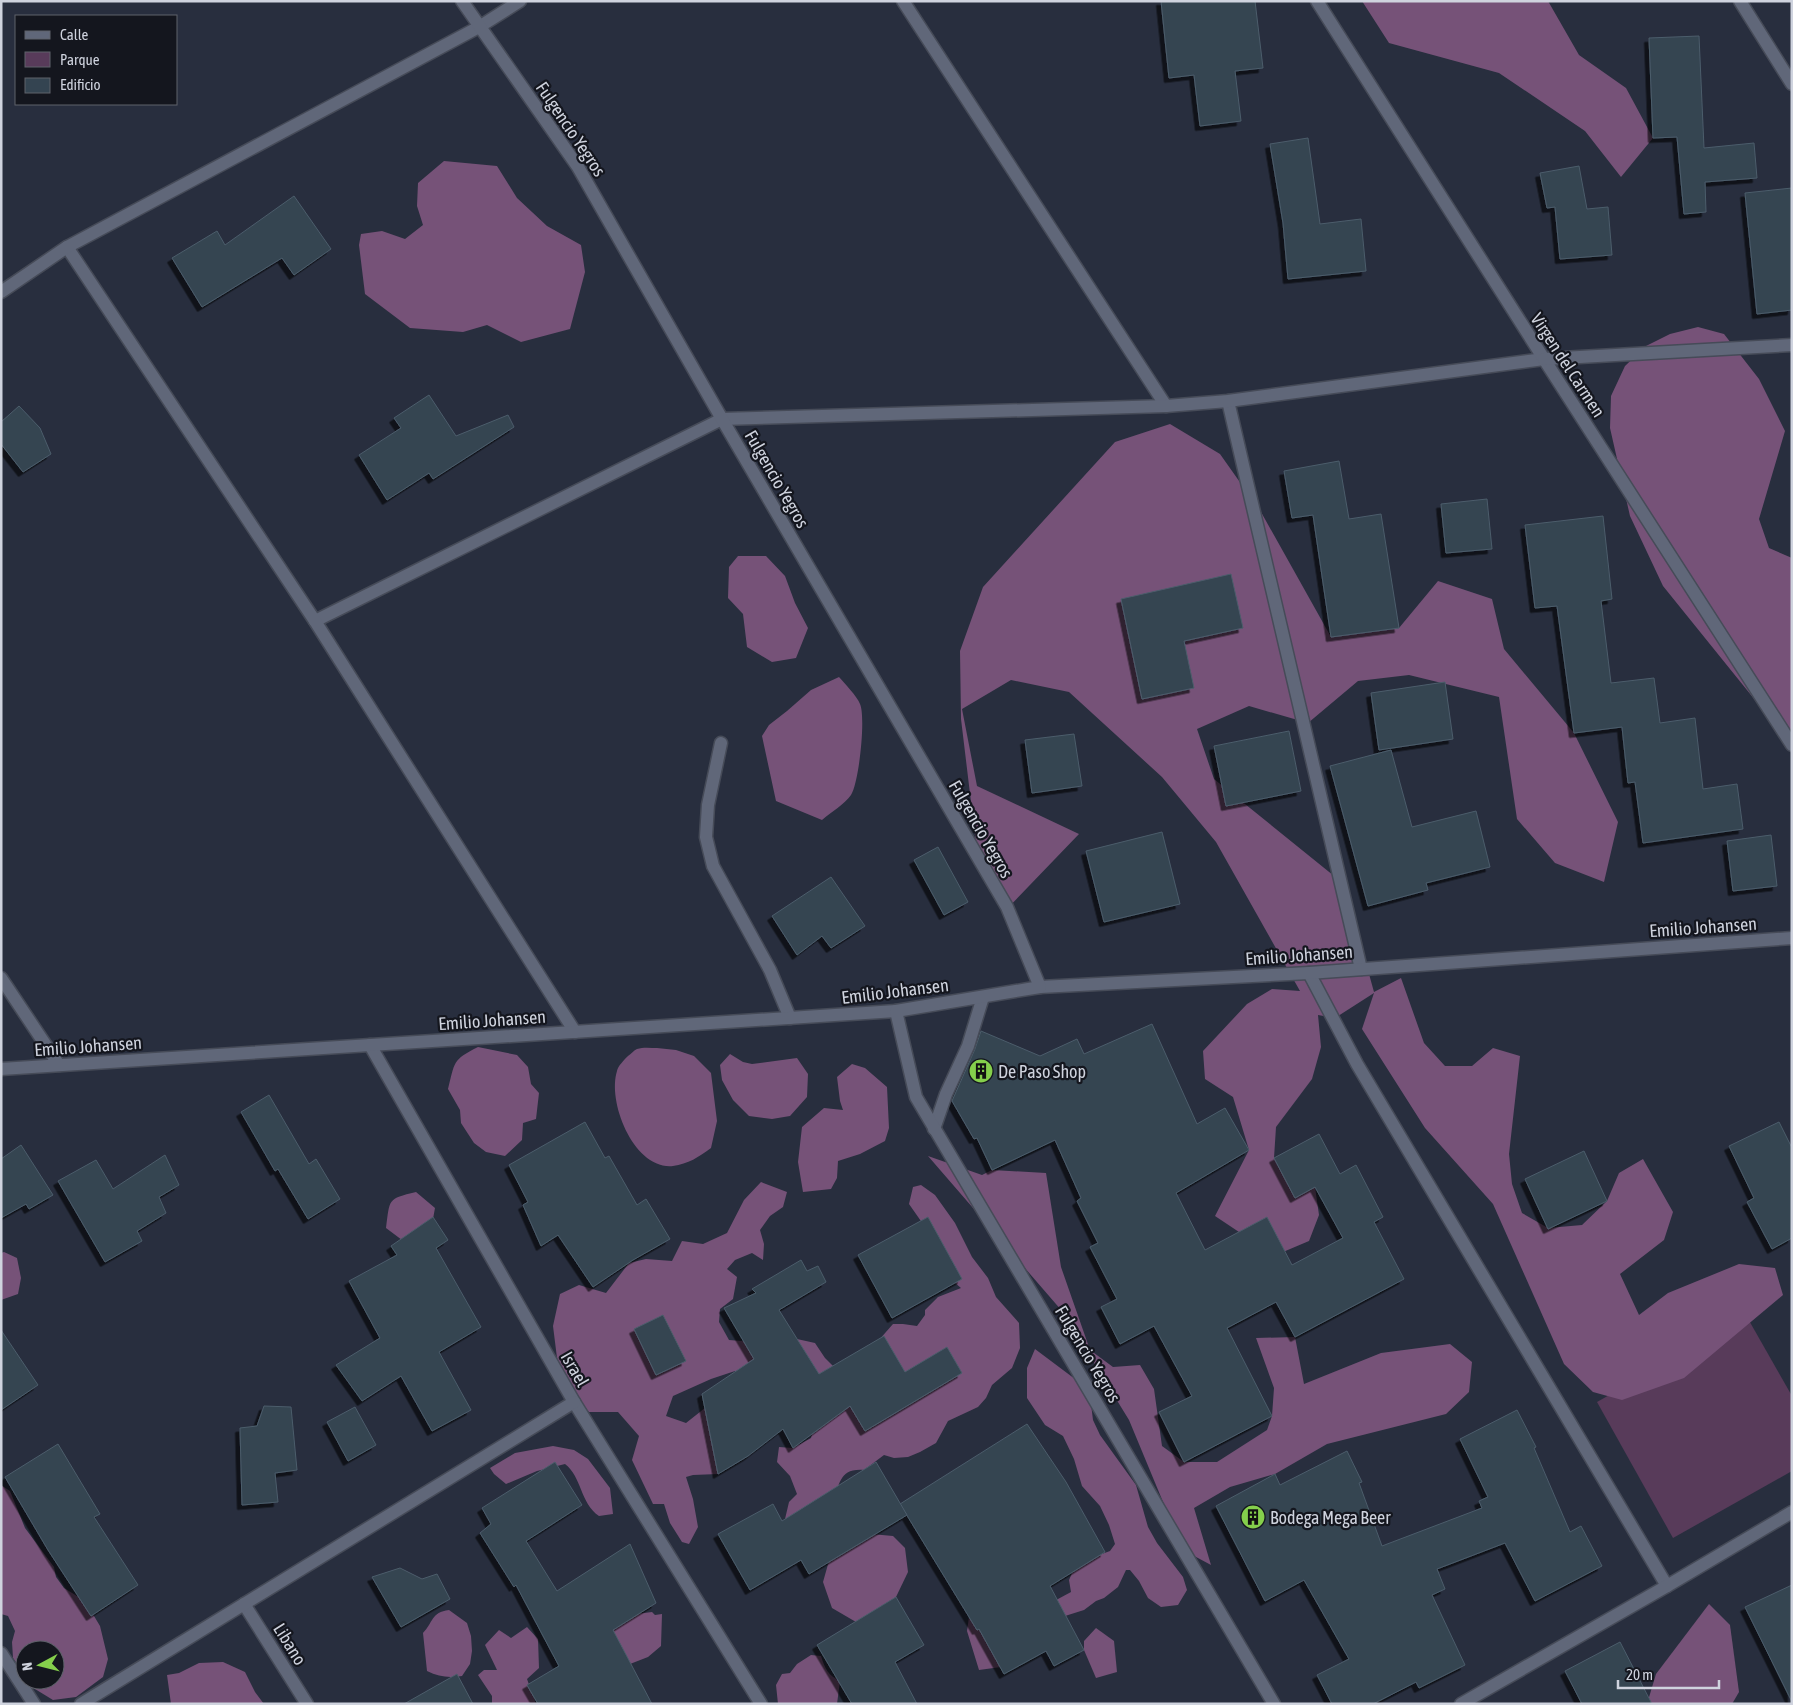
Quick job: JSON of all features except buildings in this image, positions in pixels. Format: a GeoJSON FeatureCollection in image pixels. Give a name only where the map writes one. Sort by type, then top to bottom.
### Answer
{"type":"FeatureCollection","features":[{"type":"Feature","properties":{"kind":"street","name":"Fulgencio Yegros"},"geometry":{"type":"LineString","coordinates":[[462,1],[578,167],[722,419],[1006,907],[1040,987]]}},
{"type":"Feature","properties":{"kind":"street"},"geometry":{"type":"LineString","coordinates":[[1,292],[67,247],[479,26],[520,1]]}},
{"type":"Feature","properties":{"kind":"street"},"geometry":{"type":"LineString","coordinates":[[903,1],[1166,406]]}},
{"type":"Feature","properties":{"kind":"street","name":"Virgen del Carmen"},"geometry":{"type":"LineString","coordinates":[[1317,1],[1792,745]]}},
{"type":"Feature","properties":{"kind":"street"},"geometry":{"type":"LineString","coordinates":[[1740,1],[1792,84]]}},
{"type":"Feature","properties":{"kind":"street"},"geometry":{"type":"LineString","coordinates":[[67,247],[315,621],[575,1032]]}},
{"type":"Feature","properties":{"kind":"street"},"geometry":{"type":"LineString","coordinates":[[315,621],[722,419],[1166,406],[1228,401],[1544,359],[1792,345]]}},
{"type":"Feature","properties":{"kind":"street"},"geometry":{"type":"LineString","coordinates":[[1228,401],[1361,969]]}},
{"type":"Feature","properties":{"kind":"street"},"geometry":{"type":"LineString","coordinates":[[721,742],[708,805],[706,837],[713,866],[770,970],[790,1018]]}},
{"type":"Feature","properties":{"kind":"street","name":"Emilio Johansen"},"geometry":{"type":"LineString","coordinates":[[1,1069],[896,1011],[1040,987],[1309,973],[1792,938]]}},
{"type":"Feature","properties":{"kind":"street"},"geometry":{"type":"LineString","coordinates":[[1309,973],[1357,1064],[1666,1586]]}},
{"type":"Feature","properties":{"kind":"street"},"geometry":{"type":"LineString","coordinates":[[1,978],[58,1065]]}},
{"type":"Feature","properties":{"kind":"street"},"geometry":{"type":"LineString","coordinates":[[934,1129],[946,1094],[968,1046],[982,997]]}},
{"type":"Feature","properties":{"kind":"street","name":"Fulgencio Yegros"},"geometry":{"type":"LineString","coordinates":[[896,1011],[916,1097],[1274,1704]]}},
{"type":"Feature","properties":{"kind":"street","name":"Israel"},"geometry":{"type":"LineString","coordinates":[[370,1045],[574,1402],[761,1704]]}},
{"type":"Feature","properties":{"kind":"street"},"geometry":{"type":"LineString","coordinates":[[81,1704],[574,1402]]}},
{"type":"Feature","properties":{"kind":"street"},"geometry":{"type":"LineString","coordinates":[[1461,1704],[1792,1512]]}},
{"type":"Feature","properties":{"kind":"street","name":"Libano"},"geometry":{"type":"LineString","coordinates":[[244,1604],[307,1704]]}},
{"type":"Feature","properties":{"kind":"street"},"geometry":{"type":"LineString","coordinates":[[1,1653],[34,1704]]}},
{"type":"Feature","properties":{"kind":"green space"},"geometry":{"type":"Polygon","coordinates":[[[1747,1317],[1792,1396],[1792,1471],[1673,1538],[1597,1402],[1747,1317]]]}},
{"type":"Feature","properties":{"kind":"shaded area"},"geometry":{"type":"Polygon","coordinates":[[[1362,1],[1548,1],[1579,55],[1626,88],[1653,138],[1621,177],[1585,131],[1499,73],[1389,43],[1362,1]]]}},
{"type":"Feature","properties":{"kind":"shaded area"},"geometry":{"type":"Polygon","coordinates":[[[444,161],[497,166],[517,198],[547,226],[581,245],[585,272],[570,329],[521,342],[487,325],[463,332],[410,328],[365,294],[359,245],[361,234],[382,231],[405,239],[423,225],[417,206],[418,183],[444,161]]]}},
{"type":"Feature","properties":{"kind":"shaded area"},"geometry":{"type":"Polygon","coordinates":[[[1698,327],[1724,334],[1759,379],[1785,431],[1759,519],[1769,548],[1792,558],[1792,746],[1663,586],[1630,516],[1610,428],[1611,396],[1625,366],[1646,346],[1670,334],[1698,327]]]}},
{"type":"Feature","properties":{"kind":"shaded area"},"geometry":{"type":"Polygon","coordinates":[[[1170,424],[1220,454],[1261,512],[1331,637],[1399,628],[1438,581],[1492,599],[1504,649],[1574,733],[1618,822],[1604,882],[1555,863],[1517,819],[1499,697],[1409,675],[1358,681],[1308,723],[1249,706],[1197,729],[1214,779],[1344,884],[1374,992],[1401,978],[1424,1043],[1445,1066],[1472,1066],[1493,1048],[1520,1056],[1509,1154],[1512,1184],[1522,1213],[1548,1228],[1582,1225],[1607,1201],[1619,1173],[1643,1159],[1673,1212],[1664,1240],[1620,1274],[1639,1315],[1668,1293],[1739,1264],[1775,1268],[1783,1295],[1684,1378],[1622,1400],[1593,1392],[1564,1364],[1493,1204],[1425,1128],[1362,1029],[1374,993],[1335,1018],[1318,1015],[1321,1047],[1312,1079],[1276,1127],[1274,1158],[1315,1187],[1319,1215],[1309,1241],[1283,1252],[1272,1227],[1239,1232],[1215,1216],[1249,1150],[1233,1097],[1205,1079],[1203,1051],[1247,1004],[1272,989],[1300,991],[1216,842],[1162,777],[1069,692],[1011,680],[962,709],[977,786],[1079,834],[1004,912],[978,860],[961,719],[960,651],[983,587],[1115,442],[1170,424]]]}},
{"type":"Feature","properties":{"kind":"shaded area"},"geometry":{"type":"Polygon","coordinates":[[[738,556],[766,556],[785,576],[795,603],[808,628],[796,658],[772,662],[747,647],[743,614],[728,598],[729,567],[738,556]]]}},
{"type":"Feature","properties":{"kind":"shaded area"},"geometry":{"type":"Polygon","coordinates":[[[839,677],[860,704],[862,711],[861,750],[857,778],[851,795],[842,805],[822,820],[776,801],[762,736],[769,725],[811,690],[839,677]]]}},
{"type":"Feature","properties":{"kind":"shaded area"},"geometry":{"type":"Polygon","coordinates":[[[478,1047],[517,1055],[528,1067],[531,1084],[539,1093],[536,1119],[523,1123],[522,1140],[505,1156],[486,1152],[474,1143],[461,1123],[460,1110],[448,1089],[456,1063],[463,1055],[478,1047]]]}},
{"type":"Feature","properties":{"kind":"shaded area"},"geometry":{"type":"Polygon","coordinates":[[[657,1048],[676,1050],[694,1056],[711,1073],[717,1121],[711,1148],[684,1164],[673,1166],[659,1164],[646,1157],[627,1132],[620,1116],[616,1099],[615,1084],[617,1071],[621,1063],[637,1049],[657,1048]]]}},
{"type":"Feature","properties":{"kind":"shaded area"},"geometry":{"type":"Polygon","coordinates":[[[730,1054],[743,1062],[752,1064],[797,1058],[808,1074],[807,1097],[790,1116],[772,1119],[749,1116],[733,1100],[722,1080],[720,1065],[730,1054]]]}},
{"type":"Feature","properties":{"kind":"shaded area"},"geometry":{"type":"Polygon","coordinates":[[[852,1064],[865,1068],[887,1087],[889,1128],[885,1141],[860,1154],[838,1161],[837,1178],[831,1189],[803,1192],[798,1162],[802,1127],[824,1108],[843,1110],[837,1077],[852,1064]]]}},
{"type":"Feature","properties":{"kind":"shaded area"},"geometry":{"type":"Polygon","coordinates":[[[928,1156],[982,1175],[992,1170],[1046,1173],[1061,1267],[1090,1350],[1113,1367],[1140,1365],[1154,1389],[1162,1446],[1184,1462],[1217,1462],[1267,1430],[1272,1416],[1274,1388],[1256,1338],[1295,1337],[1304,1384],[1381,1353],[1450,1344],[1472,1362],[1469,1392],[1446,1414],[1327,1444],[1275,1474],[1230,1487],[1194,1508],[1211,1565],[1183,1550],[1129,1420],[1062,1311],[928,1156]]]}},
{"type":"Feature","properties":{"kind":"shaded area"},"geometry":{"type":"Polygon","coordinates":[[[761,1182],[787,1192],[783,1207],[770,1216],[760,1230],[764,1244],[763,1260],[752,1253],[735,1260],[727,1269],[737,1277],[733,1299],[720,1309],[719,1322],[729,1340],[754,1342],[797,1339],[815,1343],[833,1366],[871,1349],[893,1324],[917,1326],[925,1315],[925,1310],[938,1297],[961,1288],[948,1277],[923,1224],[909,1204],[913,1187],[921,1185],[935,1195],[955,1223],[972,1257],[988,1278],[996,1297],[1019,1323],[1020,1348],[1012,1368],[992,1385],[986,1398],[978,1407],[948,1421],[936,1443],[908,1457],[894,1458],[884,1455],[864,1470],[849,1472],[841,1479],[829,1506],[808,1525],[785,1519],[789,1502],[797,1494],[790,1476],[777,1462],[779,1447],[793,1448],[811,1438],[815,1421],[747,1384],[735,1371],[711,1379],[673,1396],[666,1416],[686,1423],[710,1404],[732,1439],[718,1474],[686,1477],[693,1499],[698,1527],[689,1544],[682,1542],[670,1523],[664,1504],[653,1504],[632,1460],[639,1436],[618,1412],[589,1412],[566,1386],[558,1366],[553,1326],[560,1294],[579,1285],[606,1293],[629,1263],[646,1259],[672,1261],[682,1241],[703,1244],[727,1233],[744,1200],[761,1182]]]}},
{"type":"Feature","properties":{"kind":"shaded area"},"geometry":{"type":"Polygon","coordinates":[[[416,1192],[435,1208],[431,1230],[406,1243],[386,1228],[388,1211],[395,1199],[416,1192]]]}},
{"type":"Feature","properties":{"kind":"shaded area"},"geometry":{"type":"Polygon","coordinates":[[[4,1252],[17,1258],[21,1278],[18,1294],[1,1300],[1,1253],[4,1252]]]}},
{"type":"Feature","properties":{"kind":"shaded area"},"geometry":{"type":"Polygon","coordinates":[[[1035,1349],[1079,1382],[1091,1404],[1093,1420],[1100,1435],[1136,1485],[1148,1527],[1157,1543],[1183,1577],[1187,1590],[1178,1605],[1161,1607],[1148,1598],[1139,1581],[1130,1570],[1126,1570],[1118,1587],[1104,1598],[1096,1601],[1084,1610],[1065,1616],[1001,1667],[979,1670],[967,1631],[969,1617],[974,1612],[1045,1606],[1071,1592],[1069,1580],[1074,1569],[1091,1558],[1110,1551],[1115,1544],[1100,1506],[1082,1486],[1074,1459],[1063,1436],[1045,1425],[1027,1398],[1027,1368],[1035,1349]]]}},
{"type":"Feature","properties":{"kind":"shaded area"},"geometry":{"type":"Polygon","coordinates":[[[553,1446],[574,1450],[588,1459],[610,1488],[613,1514],[599,1516],[593,1511],[571,1469],[565,1464],[537,1471],[506,1484],[490,1468],[515,1453],[553,1446]]]}},
{"type":"Feature","properties":{"kind":"shaded area"},"geometry":{"type":"Polygon","coordinates":[[[1,1485],[10,1491],[25,1528],[54,1567],[56,1577],[64,1588],[85,1601],[100,1626],[108,1659],[103,1677],[76,1697],[53,1700],[37,1690],[65,1690],[65,1640],[15,1640],[15,1661],[13,1658],[12,1642],[15,1631],[8,1616],[1,1614],[1,1485]]]}},
{"type":"Feature","properties":{"kind":"shaded area"},"geometry":{"type":"Polygon","coordinates":[[[871,1534],[893,1536],[905,1548],[908,1572],[896,1597],[856,1622],[832,1608],[823,1582],[832,1550],[871,1534]]]}},
{"type":"Feature","properties":{"kind":"shaded area"},"geometry":{"type":"Polygon","coordinates":[[[598,1602],[636,1614],[652,1612],[655,1615],[662,1614],[661,1646],[648,1657],[630,1664],[598,1602]]]}},
{"type":"Feature","properties":{"kind":"shaded area"},"geometry":{"type":"Polygon","coordinates":[[[1709,1604],[1730,1625],[1739,1692],[1732,1704],[1647,1704],[1656,1674],[1709,1604]]]}},
{"type":"Feature","properties":{"kind":"shaded area"},"geometry":{"type":"Polygon","coordinates":[[[449,1610],[467,1623],[471,1636],[472,1651],[470,1664],[462,1676],[436,1675],[427,1671],[423,1633],[433,1618],[443,1611],[449,1610]]]}},
{"type":"Feature","properties":{"kind":"shaded area"},"geometry":{"type":"Polygon","coordinates":[[[527,1627],[538,1639],[539,1668],[527,1679],[536,1704],[492,1704],[492,1696],[478,1675],[484,1670],[497,1670],[485,1645],[499,1630],[511,1638],[527,1627]]]}},
{"type":"Feature","properties":{"kind":"shaded area"},"geometry":{"type":"Polygon","coordinates":[[[1096,1628],[1114,1641],[1117,1672],[1096,1678],[1084,1650],[1084,1641],[1096,1628]]]}},
{"type":"Feature","properties":{"kind":"shaded area"},"geometry":{"type":"Polygon","coordinates":[[[811,1655],[821,1656],[828,1671],[840,1681],[837,1704],[778,1704],[776,1685],[782,1674],[790,1673],[797,1664],[811,1655]]]}},
{"type":"Feature","properties":{"kind":"shaded area"},"geometry":{"type":"Polygon","coordinates":[[[223,1662],[245,1672],[255,1692],[264,1704],[171,1704],[167,1675],[179,1673],[199,1663],[223,1662]]]}},
{"type":"Feature","properties":{"kind":"place","name":"De Paso Shop"},"geometry":{"type":"Point","coordinates":[981,1071]}},
{"type":"Feature","properties":{"kind":"place","name":"Bodega Mega Beer"},"geometry":{"type":"Point","coordinates":[1253,1517]}}]}
